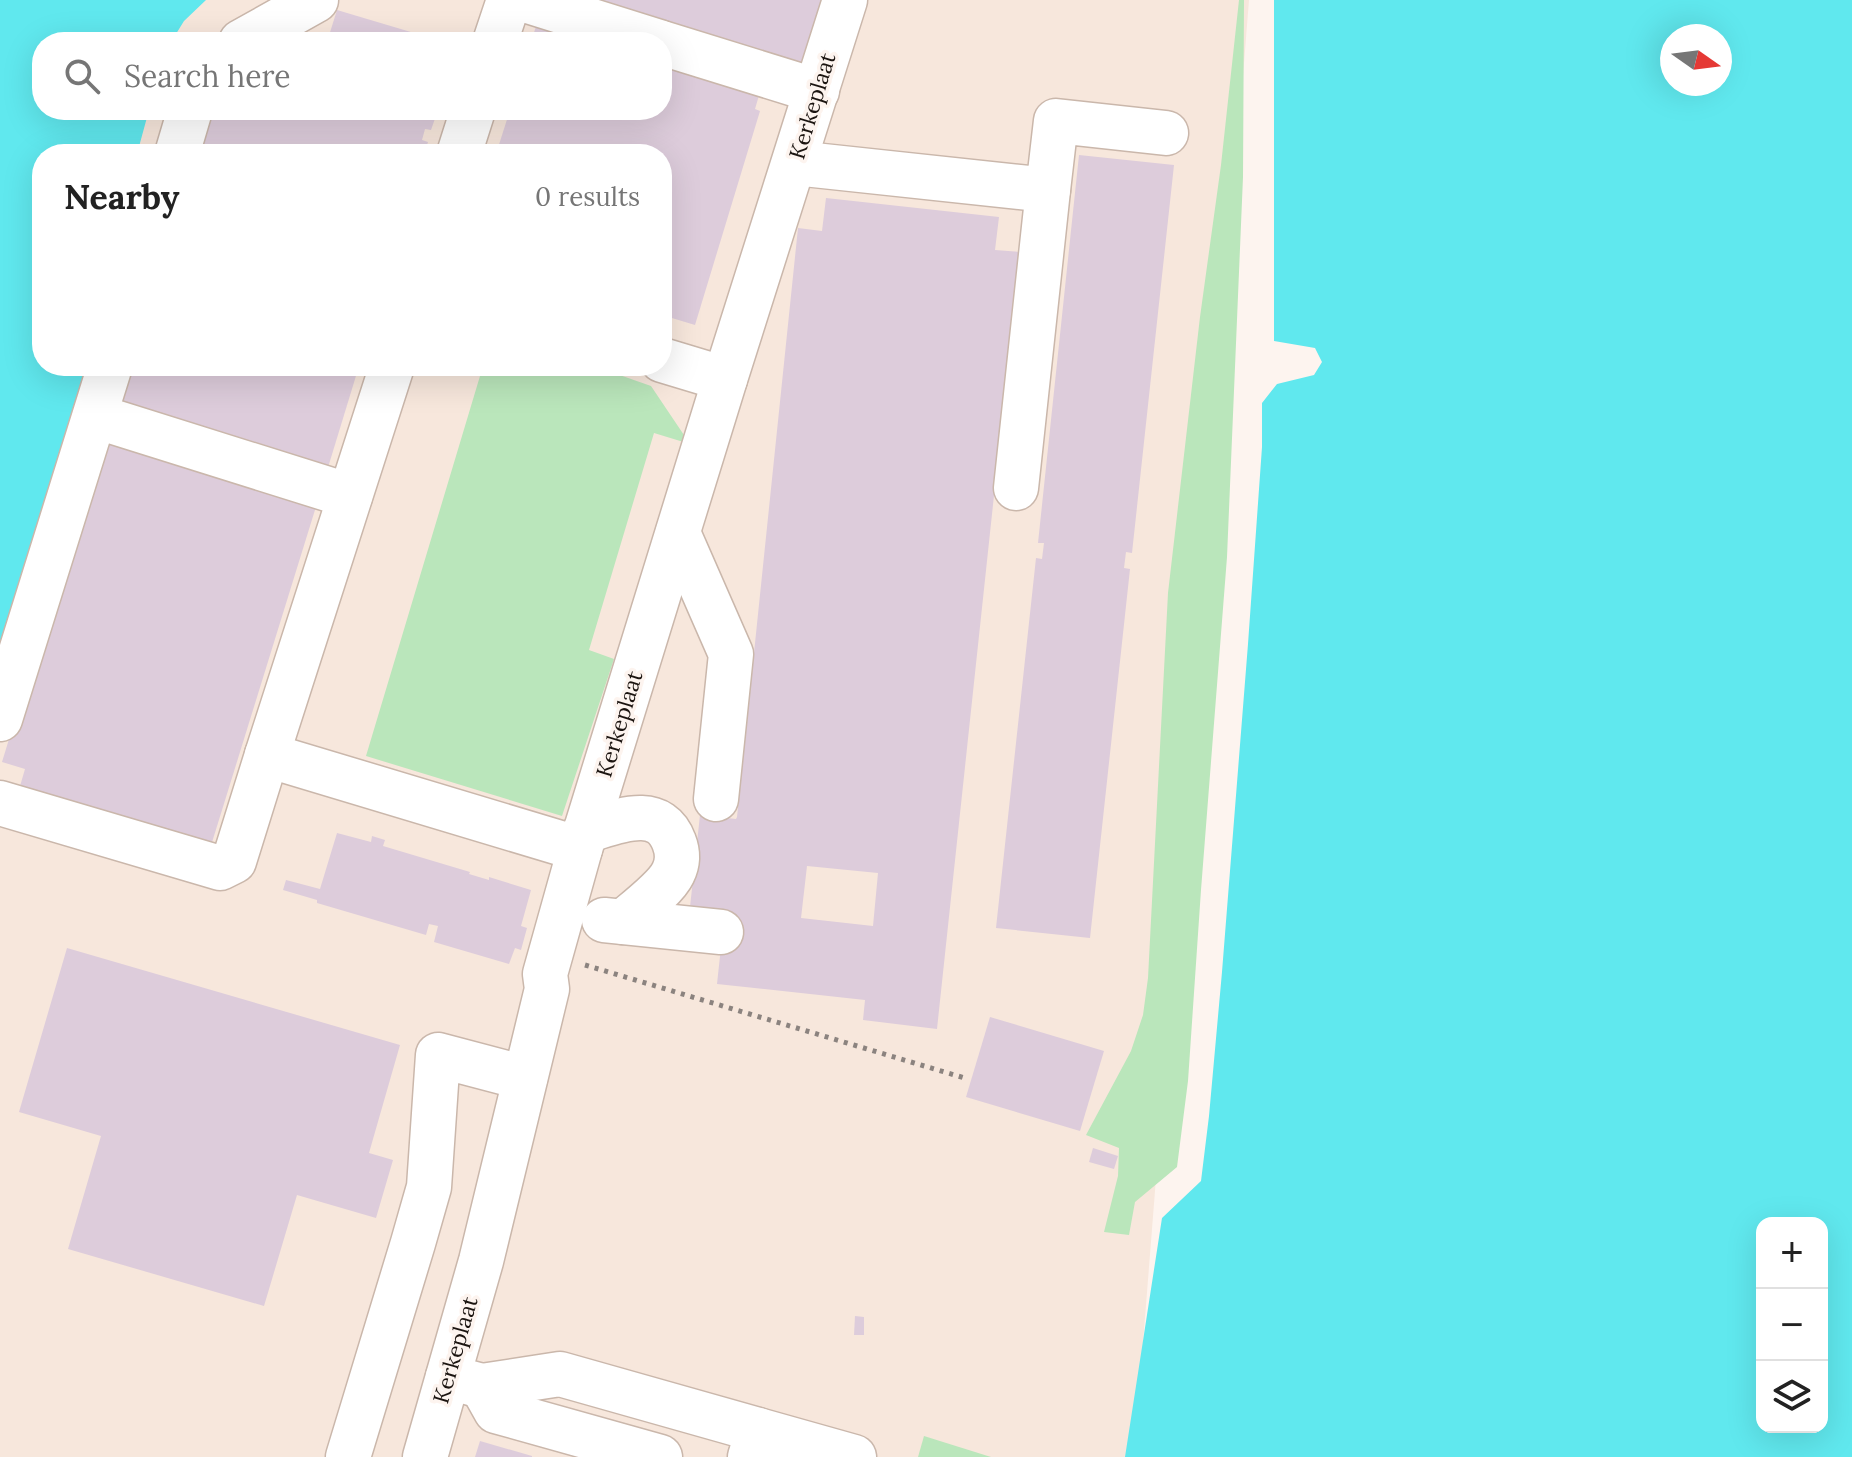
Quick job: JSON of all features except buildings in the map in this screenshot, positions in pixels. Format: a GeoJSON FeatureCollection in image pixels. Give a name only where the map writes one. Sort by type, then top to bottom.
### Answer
{"type":"FeatureCollection","features":[{"type":"Feature","properties":{"kind":"street"},"geometry":{"type":"LineString","coordinates":[[259,32],[316,0]]}},
{"type":"Feature","properties":{"kind":"street"},"geometry":{"type":"LineString","coordinates":[[498,32],[509,0]]}},
{"type":"Feature","properties":{"kind":"street"},"geometry":{"type":"LineString","coordinates":[[525,0],[629,32]]}},
{"type":"Feature","properties":{"kind":"street","name":"Kerkeplaat"},"geometry":{"type":"LineString","coordinates":[[425,1457],[465,1382],[481,1261],[583,840],[845,0]]}},
{"type":"Feature","properties":{"kind":"street"},"geometry":{"type":"LineString","coordinates":[[672,45],[817,91]]}},
{"type":"Feature","properties":{"kind":"street"},"geometry":{"type":"LineString","coordinates":[[180,144],[187,120]]}},
{"type":"Feature","properties":{"kind":"street"},"geometry":{"type":"LineString","coordinates":[[462,144],[470,120]]}},
{"type":"Feature","properties":{"kind":"street"},"geometry":{"type":"LineString","coordinates":[[1016,488],[1056,121],[1166,133]]}},
{"type":"Feature","properties":{"kind":"street"},"geometry":{"type":"LineString","coordinates":[[795,163],[1048,190]]}},
{"type":"Feature","properties":{"kind":"street"},"geometry":{"type":"LineString","coordinates":[[672,363],[725,379]]}},
{"type":"Feature","properties":{"kind":"street"},"geometry":{"type":"LineString","coordinates":[[0,719],[107,376]]}},
{"type":"Feature","properties":{"kind":"street"},"geometry":{"type":"LineString","coordinates":[[0,803],[220,868],[234,861],[389,376]]}},
{"type":"Feature","properties":{"kind":"street"},"geometry":{"type":"LineString","coordinates":[[95,416],[350,496]]}},
{"type":"Feature","properties":{"kind":"street"},"geometry":{"type":"LineString","coordinates":[[678,533],[731,654],[716,799]]}},
{"type":"Feature","properties":{"kind":"street"},"geometry":{"type":"LineString","coordinates":[[267,755],[583,840],[632,817],[655,820],[665,828],[672,837],[677,860],[668,882],[623,922],[554,953]]}},
{"type":"Feature","properties":{"kind":"street"},"geometry":{"type":"LineString","coordinates":[[623,922],[721,932]]}},
{"type":"Feature","properties":{"kind":"street"},"geometry":{"type":"LineString","coordinates":[[348,1457],[429,1187],[438,1055],[525,1078]]}},
{"type":"Feature","properties":{"kind":"street"},"geometry":{"type":"LineString","coordinates":[[413,1243],[481,1261]]}},
{"type":"Feature","properties":{"kind":"street"},"geometry":{"type":"LineString","coordinates":[[465,1382],[560,1374],[754,1443],[854,1457]]}},
{"type":"Feature","properties":{"kind":"street"},"geometry":{"type":"LineString","coordinates":[[465,1382],[496,1411],[660,1457]]}},
{"type":"Feature","properties":{"kind":"path"},"geometry":{"type":"LineString","coordinates":[[554,953],[968,1079]]}},
{"type":"Feature","properties":{"kind":"shaded area"},"geometry":{"type":"Polygon","coordinates":[[[164,0],[1249,0],[1134,1457],[0,1457],[0,226],[32,333],[32,376],[672,376],[672,144],[86,144],[95,120],[672,120],[672,32],[130,32],[164,0]]]}},
{"type":"Feature","properties":{"kind":"green space"},"geometry":{"type":"Polygon","coordinates":[[[1239,0],[1244,0],[1243,177],[1227,557],[1188,1081],[1177,1167],[1135,1202],[1129,1235],[1104,1232],[1118,1176],[1119,1148],[1086,1135],[1131,1051],[1143,1015],[1148,978],[1168,593],[1239,0]]]}},
{"type":"Feature","properties":{"kind":"green space"},"geometry":{"type":"Polygon","coordinates":[[[480,376],[622,376],[651,386],[690,444],[654,433],[589,650],[614,659],[562,816],[366,756],[480,376]]]}},
{"type":"Feature","properties":{"kind":"green space"},"geometry":{"type":"Polygon","coordinates":[[[924,1436],[991,1457],[918,1457],[924,1436]]]}},
{"type":"Feature","properties":{"kind":"water"},"geometry":{"type":"Polygon","coordinates":[[[0,0],[206,0],[177,32],[32,32],[32,120],[146,120],[140,144],[32,144],[32,376],[83,376],[0,651],[0,0]]]}},
{"type":"Feature","properties":{"kind":"water"},"geometry":{"type":"Polygon","coordinates":[[[1274,0],[1852,0],[1852,1457],[1125,1457],[1162,1218],[1201,1181],[1222,972],[1248,644],[1262,447],[1262,403],[1277,384],[1314,375],[1322,362],[1315,348],[1274,341],[1274,0]]]}}]}
